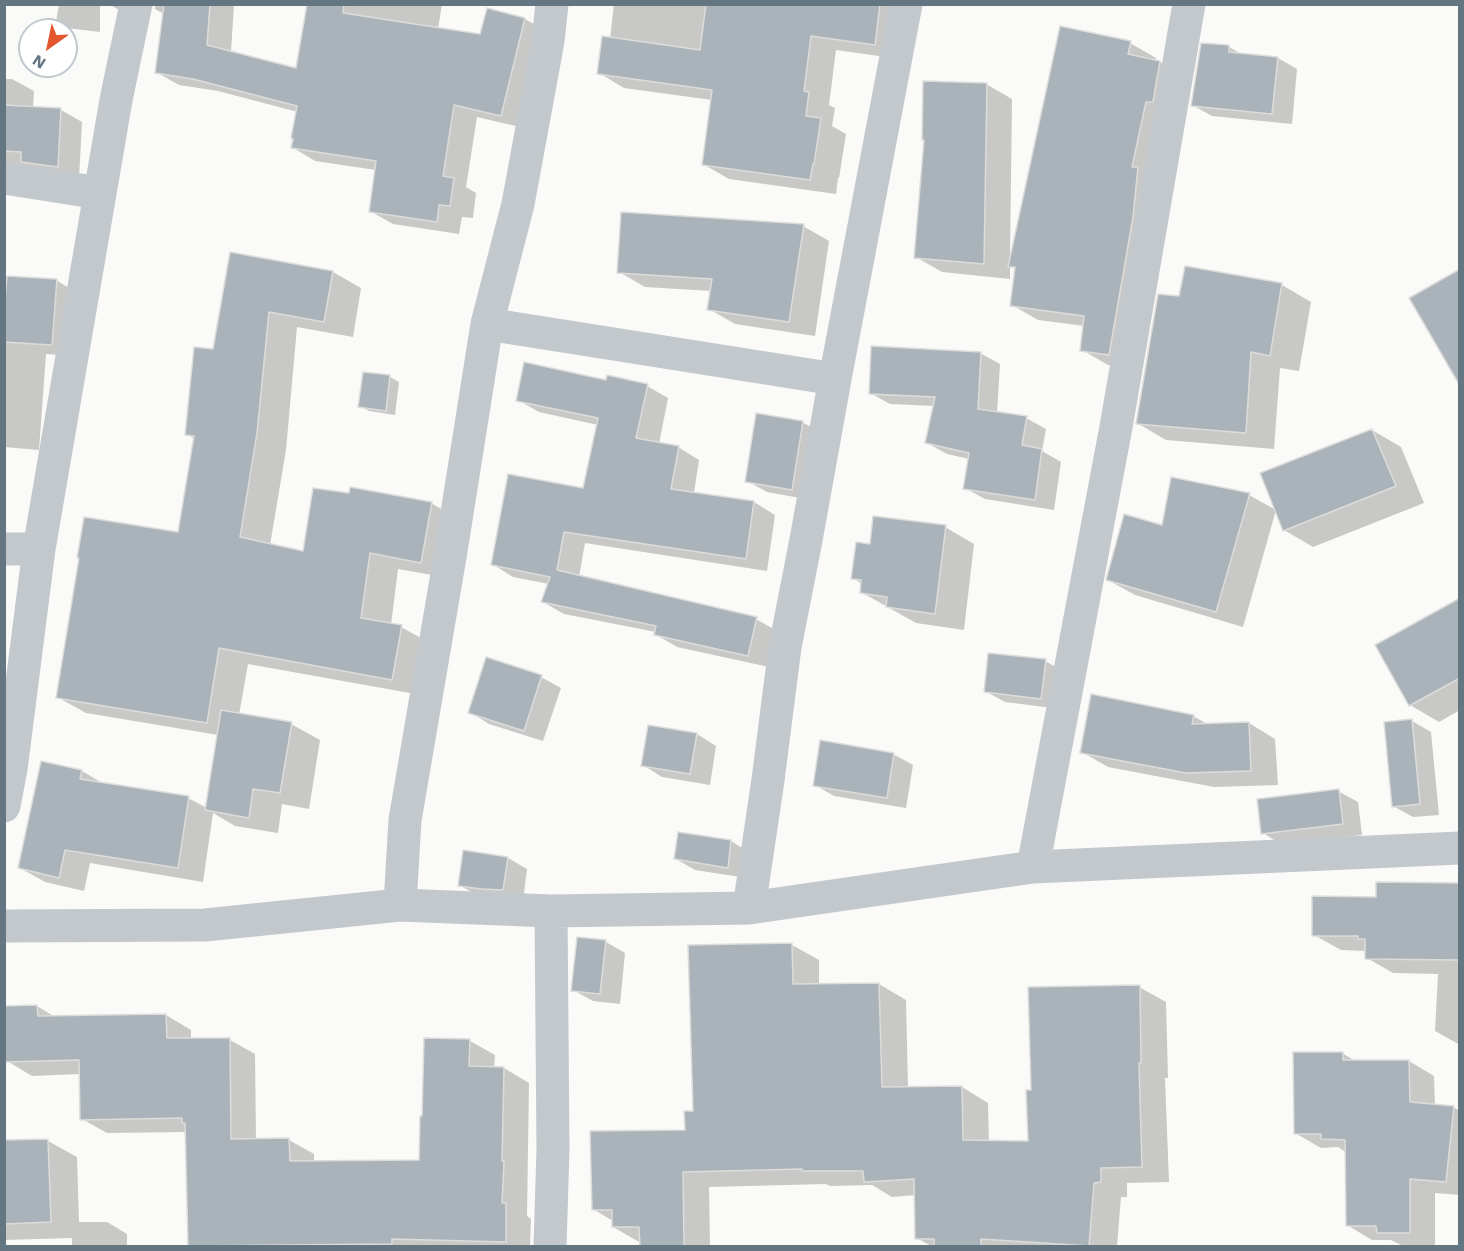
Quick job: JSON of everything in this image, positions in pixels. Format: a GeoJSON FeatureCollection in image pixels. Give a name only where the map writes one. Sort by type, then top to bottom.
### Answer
{"type":"FeatureCollection","features":[{"type":"Feature","properties":{"kind":"street"},"geometry":{"type":"LineString","coordinates":[[4,806],[11,769],[39,549],[116,100],[136,4]]}},
{"type":"Feature","properties":{"kind":"street"},"geometry":{"type":"LineString","coordinates":[[400,905],[407,809],[487,324],[518,204],[548,41],[552,4]]}},
{"type":"Feature","properties":{"kind":"street"},"geometry":{"type":"LineString","coordinates":[[749,908],[785,647],[906,4]]}},
{"type":"Feature","properties":{"kind":"street"},"geometry":{"type":"LineString","coordinates":[[1033,867],[1116,427],[1189,4]]}},
{"type":"Feature","properties":{"kind":"street"},"geometry":{"type":"LineString","coordinates":[[4,178],[100,193]]}},
{"type":"Feature","properties":{"kind":"street"},"geometry":{"type":"LineString","coordinates":[[487,324],[835,379]]}},
{"type":"Feature","properties":{"kind":"street"},"geometry":{"type":"LineString","coordinates":[[4,549],[39,549]]}},
{"type":"Feature","properties":{"kind":"street"},"geometry":{"type":"LineString","coordinates":[[4,926],[205,925],[400,905],[550,911],[749,908],[1033,867],[1460,848]]}},
{"type":"Feature","properties":{"kind":"street"},"geometry":{"type":"LineString","coordinates":[[550,911],[553,1150],[550,1246]]}},
{"type":"Feature","properties":{"kind":"building"},"geometry":{"type":"Polygon","coordinates":[[[164,4],[210,4],[207,45],[296,68],[307,4],[344,4],[343,13],[480,34],[487,8],[525,18],[501,116],[454,105],[443,176],[454,178],[450,206],[439,205],[437,222],[369,212],[376,161],[291,148],[297,106],[193,79],[155,73],[164,4]]]}},
{"type":"Feature","properties":{"kind":"building"},"geometry":{"type":"Polygon","coordinates":[[[706,4],[880,4],[875,45],[811,36],[804,91],[809,92],[806,116],[821,118],[810,180],[702,165],[712,90],[597,74],[602,36],[700,50],[706,4]]]}},
{"type":"Feature","properties":{"kind":"building"},"geometry":{"type":"Polygon","coordinates":[[[1060,26],[1131,41],[1128,54],[1160,61],[1153,102],[1146,102],[1132,167],[1138,167],[1133,217],[1109,355],[1080,351],[1084,316],[1010,306],[1015,267],[1008,267],[1060,26]]]}},
{"type":"Feature","properties":{"kind":"building"},"geometry":{"type":"Polygon","coordinates":[[[1201,43],[1229,45],[1229,52],[1278,57],[1272,114],[1191,106],[1201,43]]]}},
{"type":"Feature","properties":{"kind":"building"},"geometry":{"type":"Polygon","coordinates":[[[923,81],[987,83],[984,264],[914,258],[924,140],[922,140],[923,81]]]}},
{"type":"Feature","properties":{"kind":"building"},"geometry":{"type":"Polygon","coordinates":[[[4,105],[61,108],[58,167],[21,162],[21,152],[4,151],[4,105]]]}},
{"type":"Feature","properties":{"kind":"building"},"geometry":{"type":"Polygon","coordinates":[[[621,212],[804,224],[789,322],[707,310],[712,279],[617,273],[621,212]]]}},
{"type":"Feature","properties":{"kind":"building"},"geometry":{"type":"Polygon","coordinates":[[[230,252],[333,271],[324,322],[269,312],[257,433],[240,537],[303,551],[313,488],[349,493],[350,487],[432,502],[421,563],[370,553],[361,618],[402,625],[392,680],[219,648],[207,723],[56,698],[84,517],[178,532],[194,436],[185,435],[194,347],[213,349],[230,252]]]}},
{"type":"Feature","properties":{"kind":"building"},"geometry":{"type":"Polygon","coordinates":[[[1185,266],[1282,283],[1270,356],[1251,352],[1246,433],[1136,424],[1158,294],[1179,296],[1185,266]]]}},
{"type":"Feature","properties":{"kind":"building"},"geometry":{"type":"Polygon","coordinates":[[[1460,269],[1460,386],[1409,298],[1460,269]]]}},
{"type":"Feature","properties":{"kind":"building"},"geometry":{"type":"Polygon","coordinates":[[[7,276],[57,279],[52,345],[4,342],[7,276]]]}},
{"type":"Feature","properties":{"kind":"building"},"geometry":{"type":"Polygon","coordinates":[[[871,346],[981,352],[978,409],[1027,416],[1022,445],[1042,449],[1035,500],[963,489],[969,453],[925,443],[935,397],[869,394],[871,346]]]}},
{"type":"Feature","properties":{"kind":"building"},"geometry":{"type":"Polygon","coordinates":[[[524,362],[606,380],[607,375],[648,384],[636,438],[679,446],[671,489],[754,501],[746,559],[564,532],[557,570],[757,617],[748,656],[654,635],[656,626],[541,602],[550,577],[491,565],[508,474],[583,488],[598,418],[516,401],[524,362]]]}},
{"type":"Feature","properties":{"kind":"building"},"geometry":{"type":"Polygon","coordinates":[[[363,372],[390,375],[386,411],[358,407],[363,372]]]}},
{"type":"Feature","properties":{"kind":"building"},"geometry":{"type":"Polygon","coordinates":[[[756,413],[803,421],[792,490],[745,482],[756,413]]]}},
{"type":"Feature","properties":{"kind":"building"},"geometry":{"type":"Polygon","coordinates":[[[1372,429],[1396,486],[1283,531],[1260,473],[1372,429]]]}},
{"type":"Feature","properties":{"kind":"building"},"geometry":{"type":"Polygon","coordinates":[[[1171,477],[1250,493],[1216,612],[1106,580],[1124,514],[1162,525],[1171,477]]]}},
{"type":"Feature","properties":{"kind":"building"},"geometry":{"type":"Polygon","coordinates":[[[873,516],[946,525],[935,614],[886,607],[887,597],[860,593],[861,580],[851,579],[856,542],[870,544],[873,516]]]}},
{"type":"Feature","properties":{"kind":"building"},"geometry":{"type":"Polygon","coordinates":[[[1460,598],[1460,678],[1409,706],[1375,645],[1460,598]]]}},
{"type":"Feature","properties":{"kind":"building"},"geometry":{"type":"Polygon","coordinates":[[[988,653],[1046,659],[1041,699],[984,692],[988,653]]]}},
{"type":"Feature","properties":{"kind":"building"},"geometry":{"type":"Polygon","coordinates":[[[486,657],[542,675],[524,731],[468,713],[486,657]]]}},
{"type":"Feature","properties":{"kind":"building"},"geometry":{"type":"Polygon","coordinates":[[[1091,694],[1194,715],[1192,724],[1249,722],[1251,771],[1186,773],[1080,753],[1091,694]]]}},
{"type":"Feature","properties":{"kind":"building"},"geometry":{"type":"Polygon","coordinates":[[[221,710],[292,722],[280,793],[253,789],[249,818],[205,810],[221,710]]]}},
{"type":"Feature","properties":{"kind":"building"},"geometry":{"type":"Polygon","coordinates":[[[1412,719],[1420,804],[1392,807],[1384,722],[1412,719]]]}},
{"type":"Feature","properties":{"kind":"building"},"geometry":{"type":"Polygon","coordinates":[[[648,725],[697,733],[690,774],[641,766],[648,725]]]}},
{"type":"Feature","properties":{"kind":"building"},"geometry":{"type":"Polygon","coordinates":[[[820,740],[894,753],[887,798],[813,786],[820,740]]]}},
{"type":"Feature","properties":{"kind":"building"},"geometry":{"type":"Polygon","coordinates":[[[41,761],[82,770],[80,779],[189,796],[178,868],[65,850],[59,878],[18,868],[41,761]]]}},
{"type":"Feature","properties":{"kind":"building"},"geometry":{"type":"Polygon","coordinates":[[[1339,789],[1343,824],[1261,834],[1257,799],[1339,789]]]}},
{"type":"Feature","properties":{"kind":"building"},"geometry":{"type":"Polygon","coordinates":[[[678,832],[731,840],[728,868],[674,859],[678,832]]]}},
{"type":"Feature","properties":{"kind":"building"},"geometry":{"type":"Polygon","coordinates":[[[463,850],[508,857],[503,890],[458,886],[463,850]]]}},
{"type":"Feature","properties":{"kind":"building"},"geometry":{"type":"Polygon","coordinates":[[[1376,882],[1460,883],[1460,960],[1365,959],[1365,939],[1358,939],[1358,936],[1312,936],[1312,896],[1376,897],[1376,882]]]}},
{"type":"Feature","properties":{"kind":"building"},"geometry":{"type":"Polygon","coordinates":[[[577,937],[606,940],[600,994],[571,991],[577,937]]]}},
{"type":"Feature","properties":{"kind":"building"},"geometry":{"type":"Polygon","coordinates":[[[792,943],[793,984],[879,983],[882,1087],[962,1086],[963,1140],[1028,1141],[1026,1090],[1031,1090],[1028,987],[1140,985],[1141,1063],[1139,1063],[1142,1167],[1101,1168],[1101,1182],[1094,1183],[1089,1246],[981,1239],[981,1246],[934,1246],[934,1239],[915,1239],[914,1179],[864,1182],[863,1171],[802,1171],[802,1169],[683,1172],[684,1246],[640,1246],[639,1227],[612,1227],[612,1210],[592,1210],[590,1131],[685,1130],[684,1111],[693,1111],[688,945],[792,943]]]}},
{"type":"Feature","properties":{"kind":"building"},"geometry":{"type":"Polygon","coordinates":[[[37,1005],[38,1016],[166,1014],[167,1038],[230,1038],[231,1139],[289,1138],[290,1161],[419,1160],[424,1038],[470,1039],[469,1066],[504,1067],[502,1203],[506,1203],[506,1242],[392,1239],[392,1244],[188,1246],[185,1123],[182,1123],[182,1118],[80,1120],[79,1060],[5,1062],[4,1006],[37,1005]]]}},
{"type":"Feature","properties":{"kind":"building"},"geometry":{"type":"Polygon","coordinates":[[[1293,1052],[1343,1052],[1343,1060],[1409,1060],[1410,1102],[1454,1106],[1446,1182],[1410,1179],[1410,1233],[1377,1233],[1376,1226],[1346,1226],[1345,1140],[1321,1139],[1321,1134],[1294,1134],[1293,1052]]]}},
{"type":"Feature","properties":{"kind":"building"},"geometry":{"type":"Polygon","coordinates":[[[48,1139],[51,1222],[4,1224],[4,1140],[48,1139]]]}}]}
